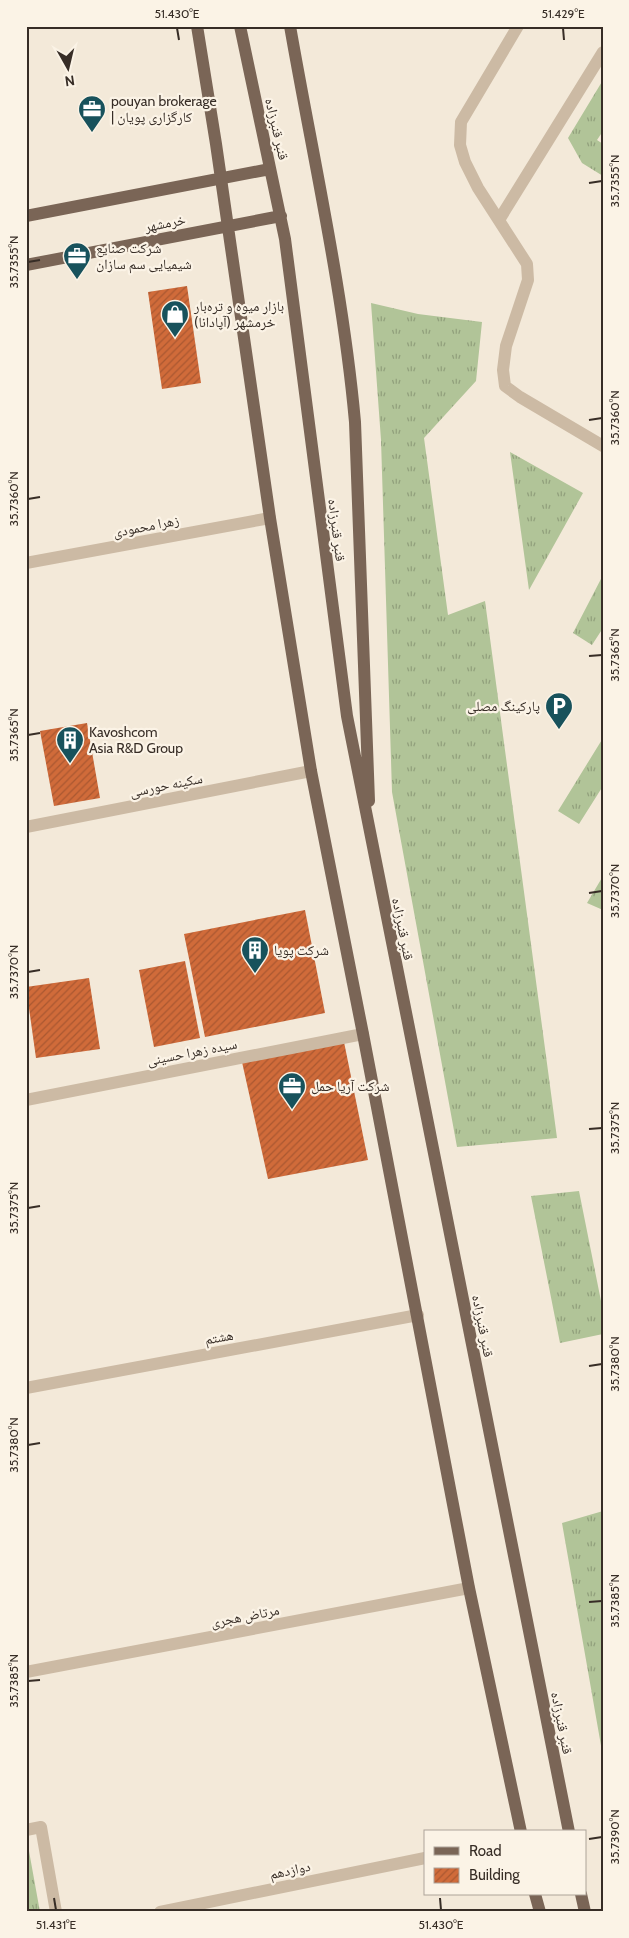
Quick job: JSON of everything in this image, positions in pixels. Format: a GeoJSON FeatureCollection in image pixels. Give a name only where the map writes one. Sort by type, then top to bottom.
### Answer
{"type":"FeatureCollection","features":[{"type":"Feature","properties":{"kind":"main road"},"geometry":{"type":"LineString","coordinates":[[197,26],[270,518],[311,771],[470,1588],[521,1830]]}},
{"type":"Feature","properties":{"kind":"main road","name":"قنبر قنبرزاده"},"geometry":{"type":"LineString","coordinates":[[240,26],[262,137],[281,216],[347,716],[569,1830]]}},
{"type":"Feature","properties":{"kind":"main road"},"geometry":{"type":"LineString","coordinates":[[290,26],[331,246],[350,374],[355,422],[371,844]]}},
{"type":"Feature","properties":{"kind":"main road"},"geometry":{"type":"LineString","coordinates":[[26,216],[270,169]]}},
{"type":"Feature","properties":{"kind":"main road","name":"خرمشهر"},"geometry":{"type":"LineString","coordinates":[[26,265],[281,216]]}},
{"type":"Feature","properties":{"kind":"main road"},"geometry":{"type":"LineString","coordinates":[[535,1896],[540,1912]]}},
{"type":"Feature","properties":{"kind":"main road"},"geometry":{"type":"LineString","coordinates":[[581,1896],[585,1912]]}},
{"type":"Feature","properties":{"kind":"street"},"geometry":{"type":"LineString","coordinates":[[518,26],[461,122],[460,145],[464,162],[478,188],[527,264],[528,280],[506,346],[503,370],[505,386],[520,397],[603,446]]}},
{"type":"Feature","properties":{"kind":"street"},"geometry":{"type":"LineString","coordinates":[[499,220],[603,52]]}},
{"type":"Feature","properties":{"kind":"street","name":"زهرا محمودی"},"geometry":{"type":"LineString","coordinates":[[26,564],[270,518]]}},
{"type":"Feature","properties":{"kind":"street","name":"سکینه حورسی"},"geometry":{"type":"LineString","coordinates":[[26,827],[311,771]]}},
{"type":"Feature","properties":{"kind":"street","name":"سیده زهرا حسینی"},"geometry":{"type":"LineString","coordinates":[[26,1100],[363,1034]]}},
{"type":"Feature","properties":{"kind":"street","name":"هشتم"},"geometry":{"type":"LineString","coordinates":[[26,1388],[418,1315]]}},
{"type":"Feature","properties":{"kind":"street","name":"مرتاض هجری"},"geometry":{"type":"LineString","coordinates":[[26,1672],[470,1588]]}},
{"type":"Feature","properties":{"kind":"street"},"geometry":{"type":"LineString","coordinates":[[26,1830],[41,1827],[56,1912]]}},
{"type":"Feature","properties":{"kind":"street","name":"دوازدهم"},"geometry":{"type":"LineString","coordinates":[[160,1912],[424,1858]]}},
{"type":"Feature","properties":{"kind":"street"},"geometry":{"type":"LineString","coordinates":[[534,1896],[535,1912]]}},
{"type":"Feature","properties":{"kind":"green space"},"geometry":{"type":"Polygon","coordinates":[[[603,80],[603,131],[597,140],[603,144],[603,176],[582,163],[568,138],[603,80]]]}},
{"type":"Feature","properties":{"kind":"green space"},"geometry":{"type":"Polygon","coordinates":[[[371,303],[418,314],[482,322],[476,381],[424,438],[448,615],[485,601],[557,1138],[457,1147],[392,792],[381,440],[371,303]]]}},
{"type":"Feature","properties":{"kind":"green space"},"geometry":{"type":"Polygon","coordinates":[[[510,452],[583,493],[529,590],[510,452]]]}},
{"type":"Feature","properties":{"kind":"green space"},"geometry":{"type":"Polygon","coordinates":[[[603,575],[603,628],[592,645],[573,633],[603,575]]]}},
{"type":"Feature","properties":{"kind":"green space"},"geometry":{"type":"Polygon","coordinates":[[[603,738],[603,786],[579,824],[558,811],[603,738]]]}},
{"type":"Feature","properties":{"kind":"green space"},"geometry":{"type":"Polygon","coordinates":[[[603,876],[603,910],[587,903],[603,876]]]}},
{"type":"Feature","properties":{"kind":"green space"},"geometry":{"type":"Polygon","coordinates":[[[579,1191],[603,1311],[603,1334],[560,1343],[531,1196],[579,1191]]]}},
{"type":"Feature","properties":{"kind":"green space"},"geometry":{"type":"Polygon","coordinates":[[[603,1511],[603,1757],[562,1523],[603,1511]]]}},
{"type":"Feature","properties":{"kind":"green space"},"geometry":{"type":"Polygon","coordinates":[[[26,1851],[29,1851],[40,1912],[26,1912],[26,1851]]]}},
{"type":"Feature","properties":{"kind":"building","name":"بازار میوه و تره‌بار خرمشهر (آپادانا)"},"geometry":{"type":"Polygon","coordinates":[[[187,286],[201,383],[162,389],[148,292],[187,286]]]}},
{"type":"Feature","properties":{"kind":"building","name":"Kavoshcom Asia R&D Group"},"geometry":{"type":"Polygon","coordinates":[[[87,723],[100,798],[54,806],[40,731],[87,723]]]}},
{"type":"Feature","properties":{"kind":"building","name":"شرکت پویا"},"geometry":{"type":"Polygon","coordinates":[[[305,910],[325,1013],[205,1037],[184,934],[305,910]]]}},
{"type":"Feature","properties":{"kind":"building"},"geometry":{"type":"Polygon","coordinates":[[[185,961],[200,1038],[154,1047],[139,970],[185,961]]]}},
{"type":"Feature","properties":{"kind":"building"},"geometry":{"type":"Polygon","coordinates":[[[89,978],[100,1049],[36,1058],[26,987],[89,978]]]}},
{"type":"Feature","properties":{"kind":"building"},"geometry":{"type":"Polygon","coordinates":[[[344,1042],[368,1160],[268,1179],[242,1062],[344,1042]]]}},
{"type":"Feature","properties":{"kind":"place","name":"pouyan brokerage | کارگزاری پویان"},"geometry":{"type":"Point","coordinates":[92,133]}},
{"type":"Feature","properties":{"kind":"place","name":"شرکت صنایع شیمیایی سم سازان"},"geometry":{"type":"Point","coordinates":[77,280]}},
{"type":"Feature","properties":{"kind":"place","name":"بازار میوه و تره‌بار خرمشهر (آپادانا)"},"geometry":{"type":"Point","coordinates":[175,338]}},
{"type":"Feature","properties":{"kind":"place","name":"پارکینگ مصلی"},"geometry":{"type":"Point","coordinates":[559,730]}},
{"type":"Feature","properties":{"kind":"place","name":"Kavoshcom Asia R&D Group"},"geometry":{"type":"Point","coordinates":[70,764]}},
{"type":"Feature","properties":{"kind":"place","name":"شرکت پویا"},"geometry":{"type":"Point","coordinates":[255,974]}},
{"type":"Feature","properties":{"kind":"place","name":"شرکت آریا حمل"},"geometry":{"type":"Point","coordinates":[292,1110]}}]}
